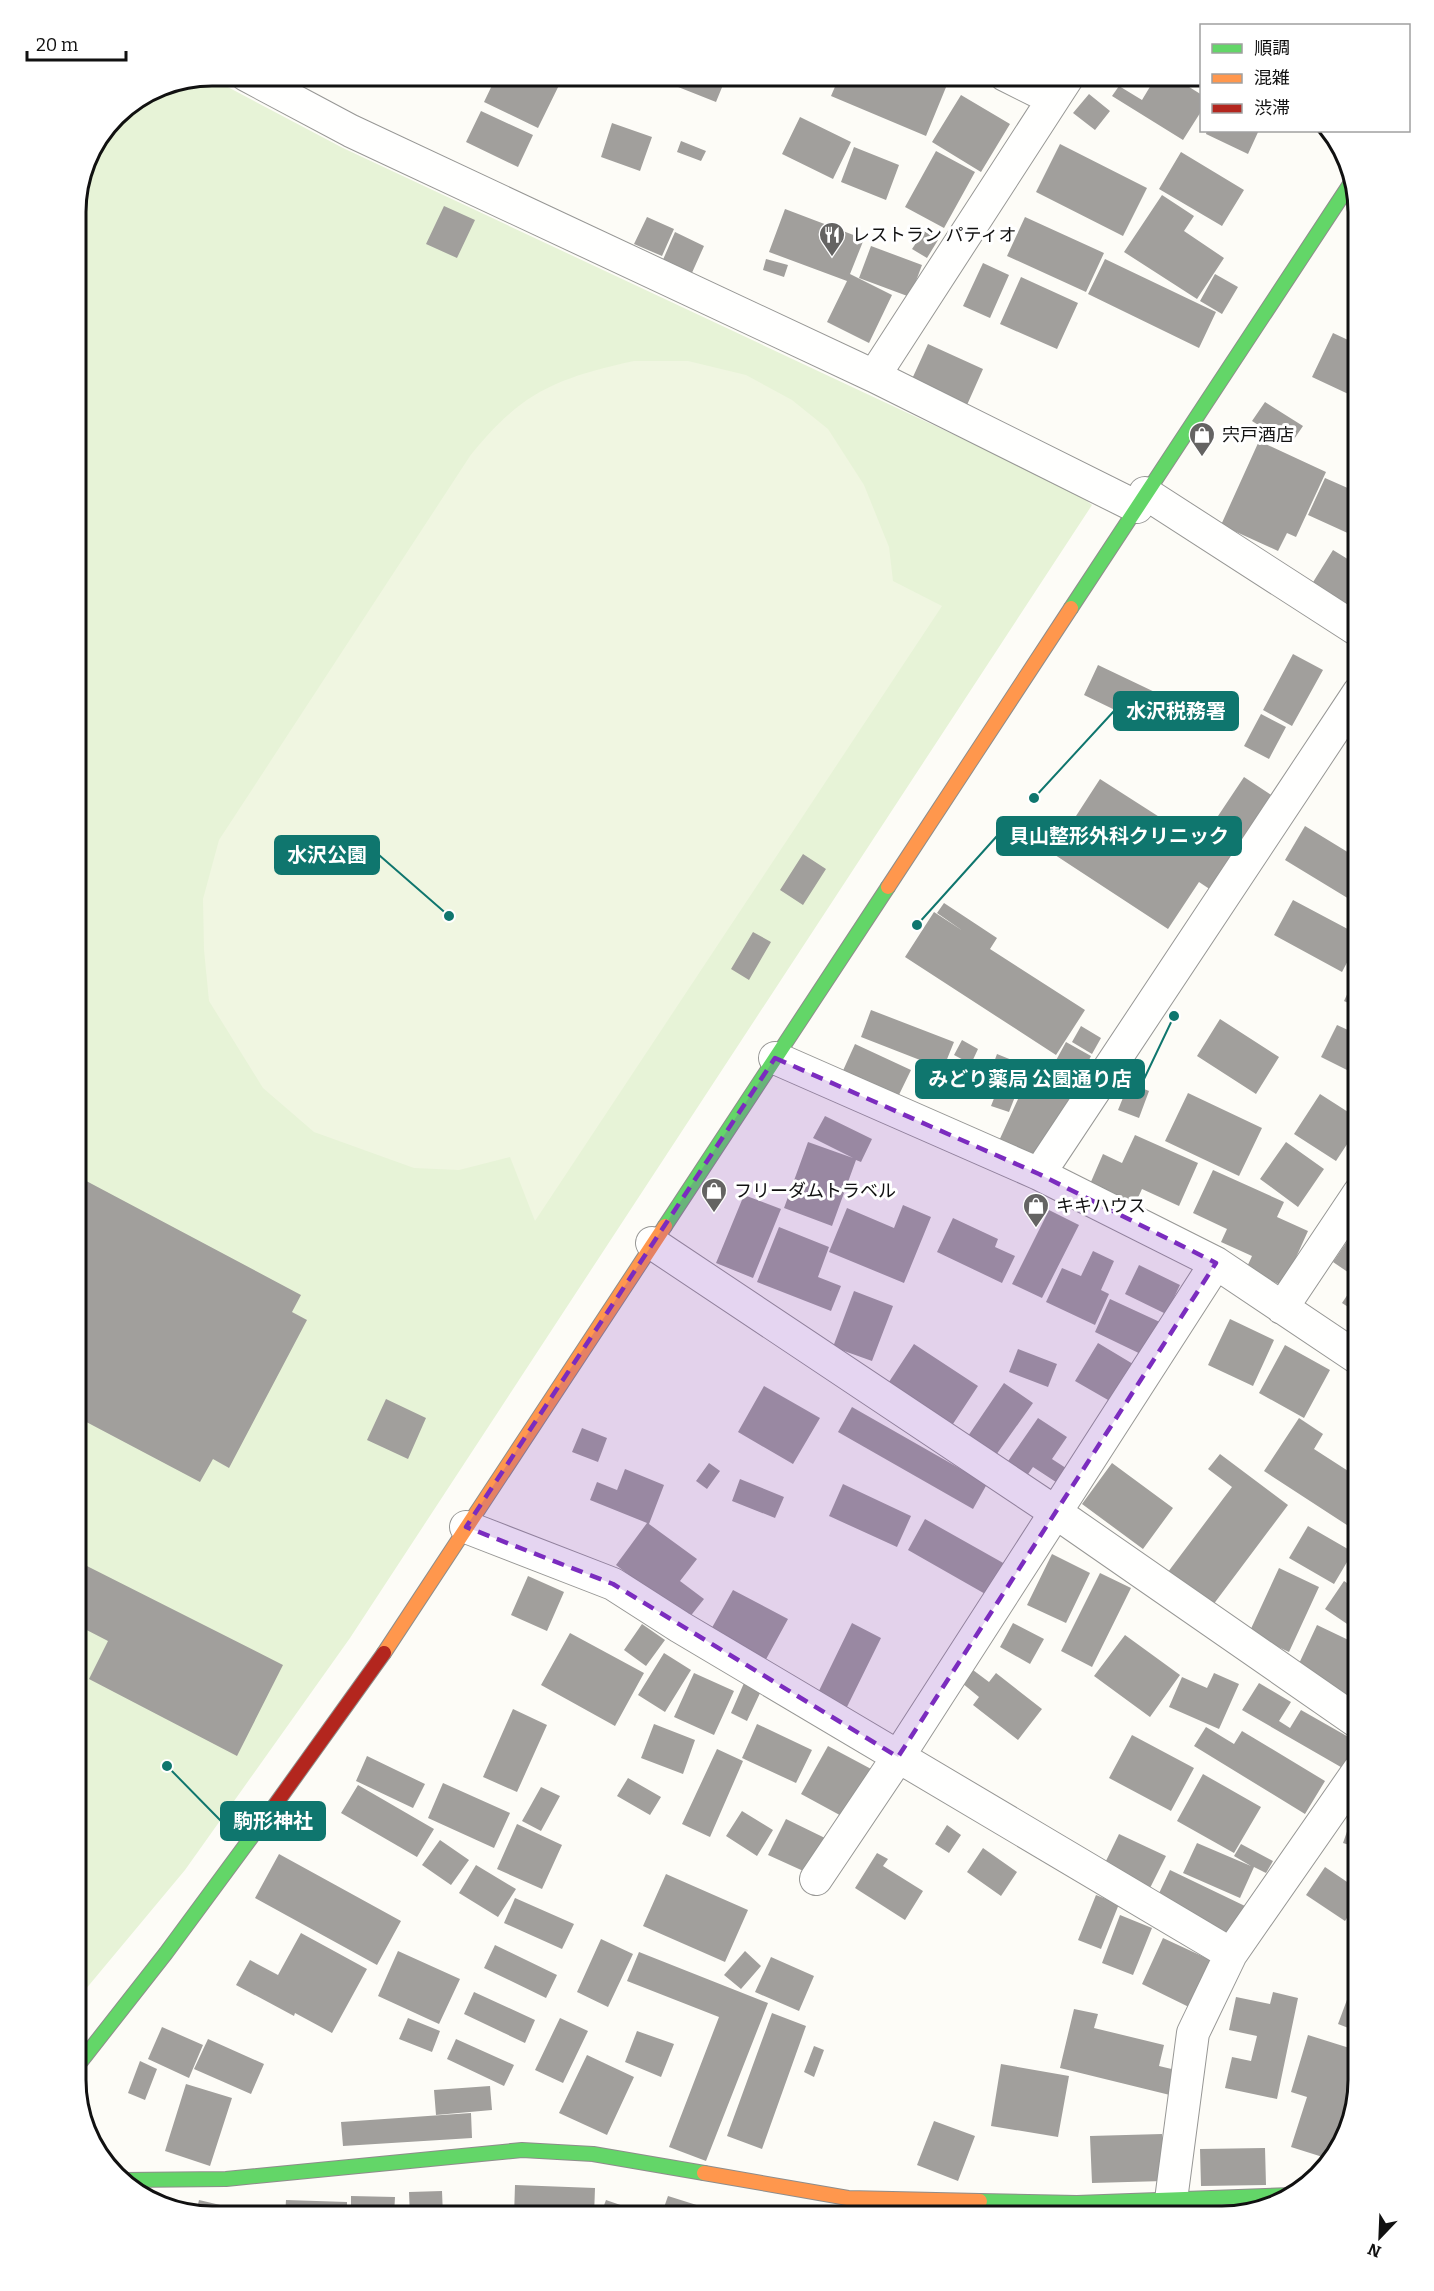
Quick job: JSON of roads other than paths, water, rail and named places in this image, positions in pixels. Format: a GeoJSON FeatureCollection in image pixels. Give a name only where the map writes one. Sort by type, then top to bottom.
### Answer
{"type":"FeatureCollection","features":[{"type":"Feature","properties":{"kind":"street"},"geometry":{"type":"LineString","coordinates":[[265,85],[351,130],[1141,500],[1348,624]]}},
{"type":"Feature","properties":{"kind":"street"},"geometry":{"type":"LineString","coordinates":[[874,376],[1061,87]]}},
{"type":"Feature","properties":{"kind":"street"},"geometry":{"type":"LineString","coordinates":[[85,2056],[166,1953],[365,1682],[1346,190]]}},
{"type":"Feature","properties":{"kind":"street"},"geometry":{"type":"LineString","coordinates":[[1039,1174],[1348,709]]}},
{"type":"Feature","properties":{"kind":"street"},"geometry":{"type":"LineString","coordinates":[[775,1058],[1039,1174],[1216,1263],[1348,1352]]}},
{"type":"Feature","properties":{"kind":"street"},"geometry":{"type":"LineString","coordinates":[[1282,1308],[1348,1209]]}},
{"type":"Feature","properties":{"kind":"street"},"geometry":{"type":"LineString","coordinates":[[652,1243],[1055,1512],[1348,1715]]}},
{"type":"Feature","properties":{"kind":"street"},"geometry":{"type":"LineString","coordinates":[[816,1879],[898,1757],[1216,1263]]}},
{"type":"Feature","properties":{"kind":"street"},"geometry":{"type":"LineString","coordinates":[[466,1527],[613,1584],[898,1757],[1231,1954]]}},
{"type":"Feature","properties":{"kind":"street"},"geometry":{"type":"LineString","coordinates":[[1171,2200],[1193,2033],[1231,1954],[1348,1786]]}},
{"type":"Feature","properties":{"kind":"street"},"geometry":{"type":"LineString","coordinates":[[137,2180],[226,2179],[522,2150],[594,2154],[848,2198],[1009,2206]]}},
{"type":"Feature","properties":{"kind":"street"},"geometry":{"type":"LineString","coordinates":[[1109,2206],[1171,2200],[1271,2196]]}},
{"type":"Feature","properties":{"kind":"place","name":"レストラン パティオ"},"geometry":{"type":"Point","coordinates":[832,258]}},
{"type":"Feature","properties":{"kind":"place","name":"宍戸酒店"},"geometry":{"type":"Point","coordinates":[1202,458]}},
{"type":"Feature","properties":{"kind":"place","name":"水沢税務署"},"geometry":{"type":"Point","coordinates":[1034,798]}},
{"type":"Feature","properties":{"kind":"place","name":"水沢公園"},"geometry":{"type":"Point","coordinates":[449,916]}},
{"type":"Feature","properties":{"kind":"place","name":"貝山整形外科クリニック"},"geometry":{"type":"Point","coordinates":[917,925]}},
{"type":"Feature","properties":{"kind":"place","name":"みどり薬局 公園通り店"},"geometry":{"type":"Point","coordinates":[1174,1016]}},
{"type":"Feature","properties":{"kind":"place","name":"フリーダムトラベル"},"geometry":{"type":"Point","coordinates":[714,1214]}},
{"type":"Feature","properties":{"kind":"place","name":"キキハウス"},"geometry":{"type":"Point","coordinates":[1036,1229]}},
{"type":"Feature","properties":{"kind":"place","name":"駒形神社"},"geometry":{"type":"Point","coordinates":[167,1766]}}]}
